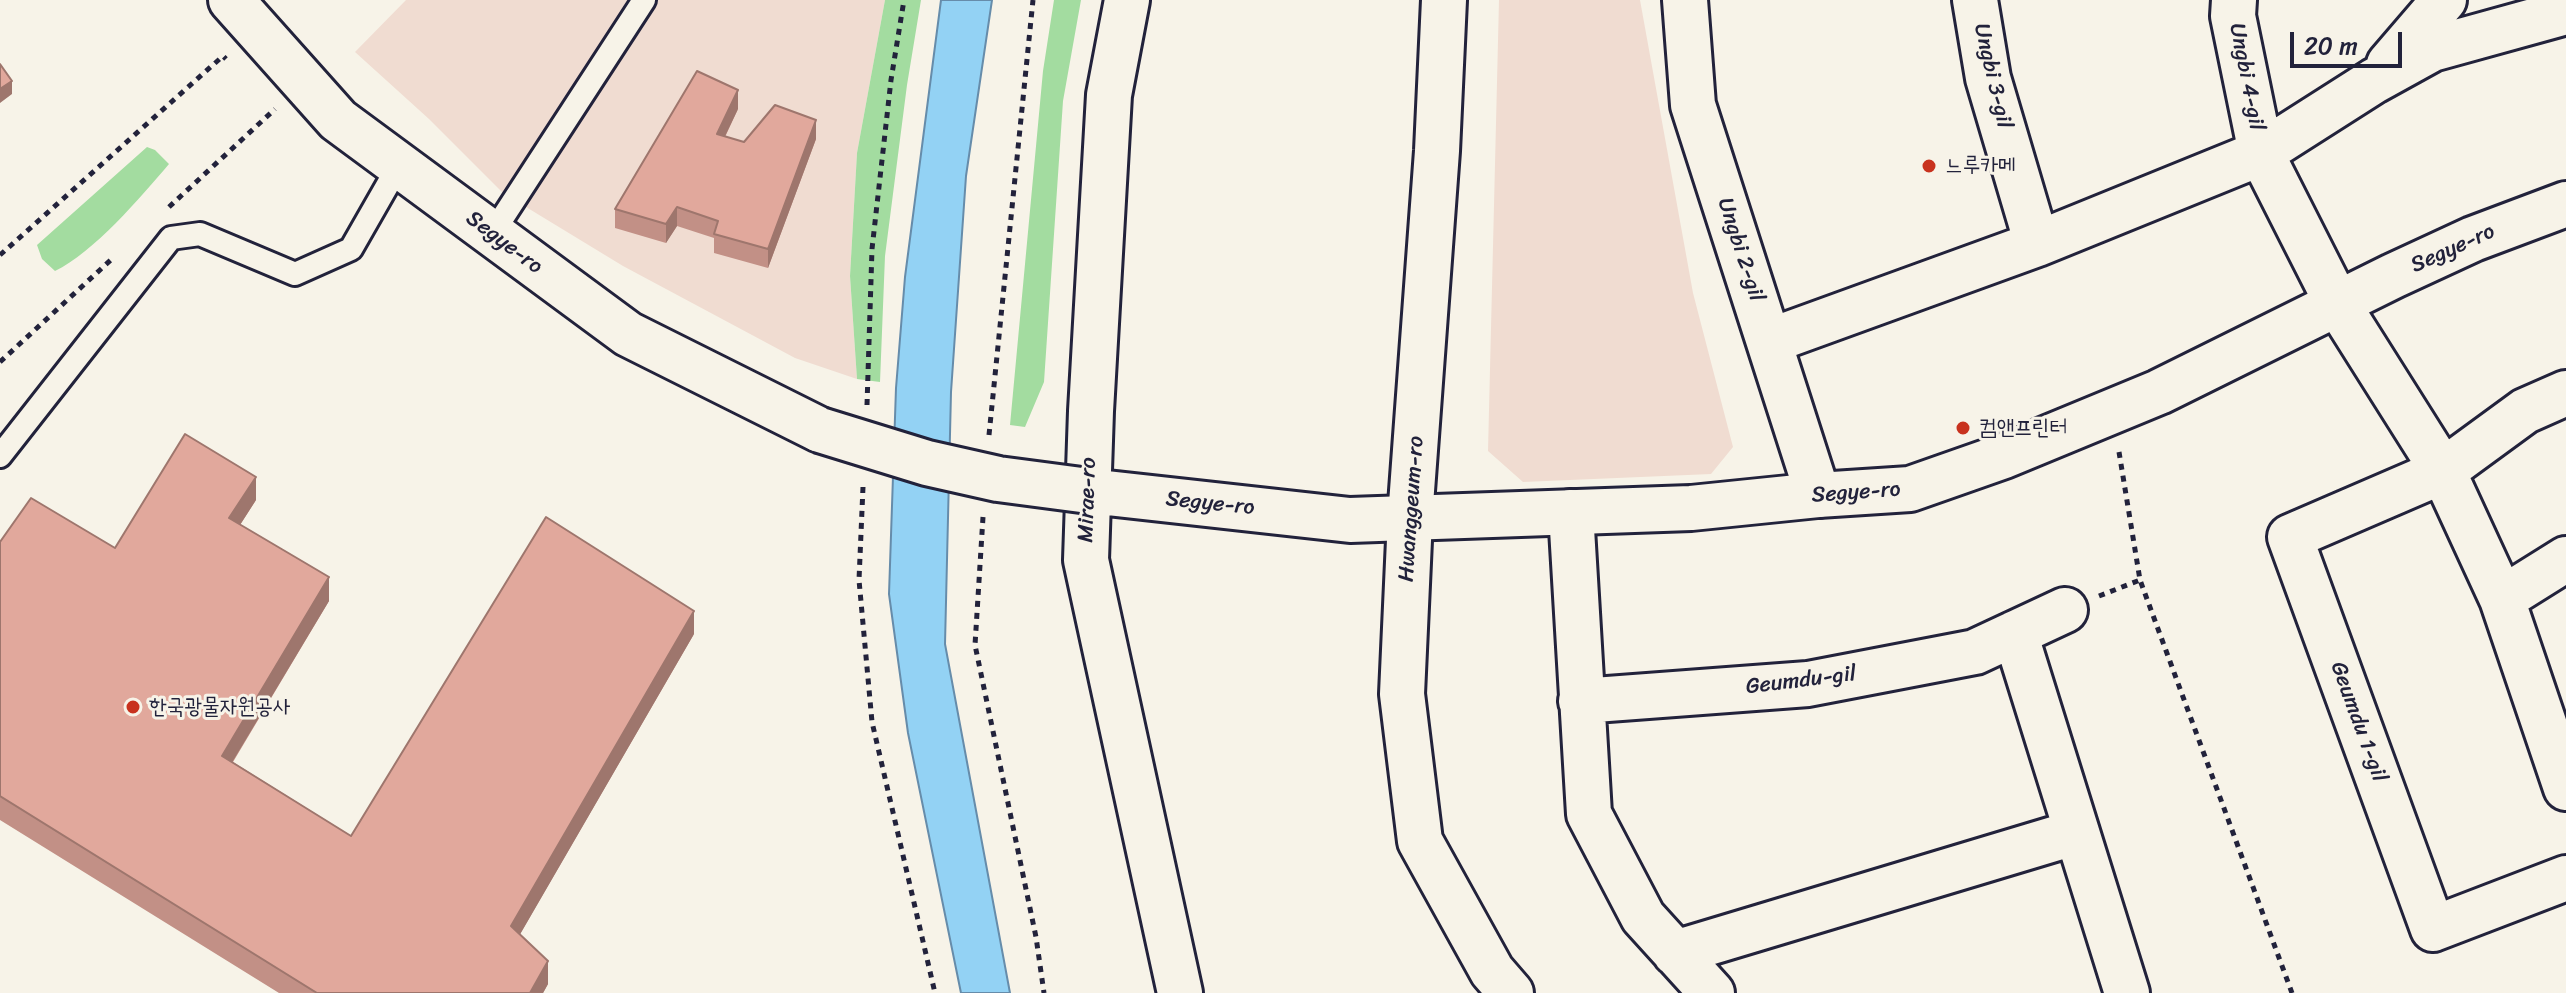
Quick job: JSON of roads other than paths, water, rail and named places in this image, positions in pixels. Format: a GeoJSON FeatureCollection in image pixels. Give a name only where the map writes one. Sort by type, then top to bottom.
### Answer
{"type":"FeatureCollection","features":[{"type":"Feature","properties":{"kind":"street","name":"Segye-ro"},"geometry":{"type":"LineString","coordinates":[[231,0],[338,120],[628,334],[820,430],[927,463],[998,479],[1350,520],[1691,508],[1910,489],[2004,456],[2159,392],[2473,239],[2566,204]]}},
{"type":"Feature","properties":{"kind":"street","name":"Mirae-ro"},"geometry":{"type":"LineString","coordinates":[[1127,0],[1109,95],[1086,560],[1180,993]]}},
{"type":"Feature","properties":{"kind":"street","name":"Hwanggeum-ro"},"geometry":{"type":"LineString","coordinates":[[1444,0],[1437,151],[1410,518],[1402,694],[1420,841],[1492,971],[1511,993]]}},
{"type":"Feature","properties":{"kind":"street","name":"Ungbi 2-gil"},"geometry":{"type":"LineString","coordinates":[[1685,0],[1693,105],[1818,495]]}},
{"type":"Feature","properties":{"kind":"street","name":"Ungbi 3-gil"},"geometry":{"type":"LineString","coordinates":[[1975,0],[1988,78],[2037,244]]}},
{"type":"Feature","properties":{"kind":"street","name":"Ungbi 4-gil"},"geometry":{"type":"LineString","coordinates":[[2234,0],[2233,16],[2261,153],[2337,303]]}},
{"type":"Feature","properties":{"kind":"street"},"geometry":{"type":"LineString","coordinates":[[2374,81],[2444,0]]}},
{"type":"Feature","properties":{"kind":"street"},"geometry":{"type":"LineString","coordinates":[[2542,0],[2566,5]]}},
{"type":"Feature","properties":{"kind":"street"},"geometry":{"type":"LineString","coordinates":[[1770,341],[2037,244],[2261,153],[2374,81],[2432,49],[2566,12]]}},
{"type":"Feature","properties":{"kind":"street"},"geometry":{"type":"LineString","coordinates":[[2337,303],[2443,471],[2502,599],[2566,788]]}},
{"type":"Feature","properties":{"kind":"street","name":"Geumdu 1-gil"},"geometry":{"type":"LineString","coordinates":[[2566,393],[2525,411],[2443,471],[2290,537],[2433,929],[2566,878]]}},
{"type":"Feature","properties":{"kind":"street"},"geometry":{"type":"LineString","coordinates":[[1571,512],[1589,814],[1643,917],[1712,993]]}},
{"type":"Feature","properties":{"kind":"street"},"geometry":{"type":"LineString","coordinates":[[2502,599],[2566,559]]}},
{"type":"Feature","properties":{"kind":"street","name":"Geumdu-gil"},"geometry":{"type":"LineString","coordinates":[[1581,701],[1808,684],[1975,652],[2065,610]]}},
{"type":"Feature","properties":{"kind":"street"},"geometry":{"type":"LineString","coordinates":[[2015,633],[2127,993]]}},
{"type":"Feature","properties":{"kind":"street"},"geometry":{"type":"LineString","coordinates":[[1675,953],[2077,832]]}},
{"type":"Feature","properties":{"kind":"lane"},"geometry":{"type":"LineString","coordinates":[[492,234],[644,0]]}},
{"type":"Feature","properties":{"kind":"lane"},"geometry":{"type":"LineString","coordinates":[[0,456],[171,238],[200,234],[295,274],[351,249],[399,165]]}},
{"type":"Feature","properties":{"kind":"water"},"geometry":{"type":"Polygon","coordinates":[[[941,0],[992,0],[966,176],[951,392],[945,644],[1010,993],[961,993],[908,733],[889,594],[896,388],[905,277],[941,0]]]}},
{"type":"Feature","properties":{"kind":"place","name":"느루카메"},"geometry":{"type":"Point","coordinates":[1929,166]}},
{"type":"Feature","properties":{"kind":"place","name":"컴앤프린터"},"geometry":{"type":"Point","coordinates":[1963,428]}},
{"type":"Feature","properties":{"kind":"place","name":"한국광물자원공사"},"geometry":{"type":"Point","coordinates":[133,707]}}]}
